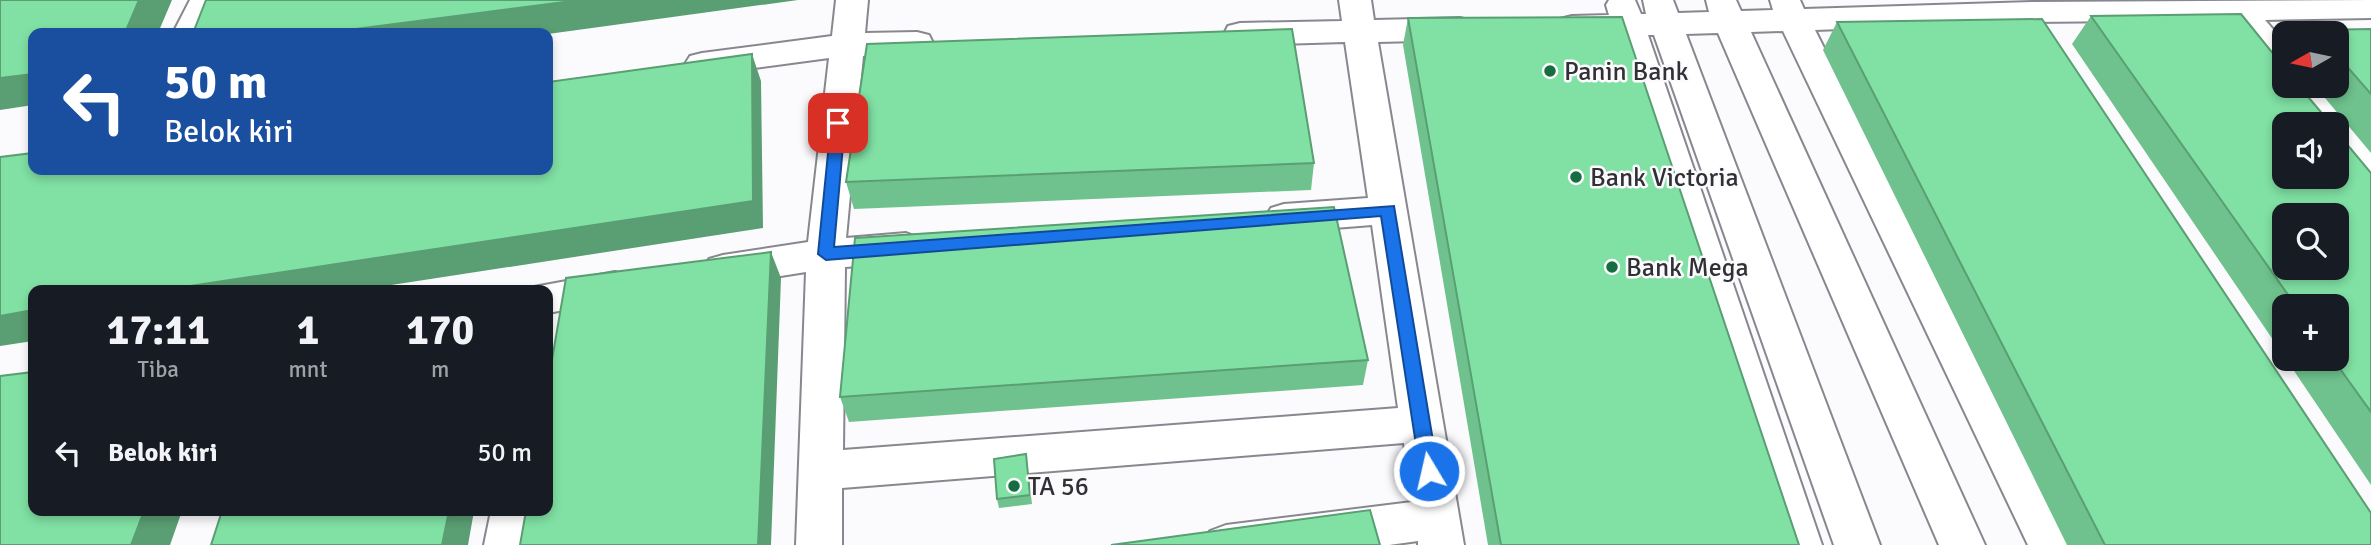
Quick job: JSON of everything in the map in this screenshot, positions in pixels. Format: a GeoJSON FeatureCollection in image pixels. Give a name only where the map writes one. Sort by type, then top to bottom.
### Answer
{"type":"FeatureCollection","features":[{"type":"Feature","properties":{"kind":"street"},"geometry":{"type":"LineString","coordinates":[[192,28],[206,0]]}},
{"type":"Feature","properties":{"kind":"street"},"geometry":{"type":"LineString","coordinates":[[819,545],[826,254],[845,45],[852,0]]}},
{"type":"Feature","properties":{"kind":"street"},"geometry":{"type":"LineString","coordinates":[[2238,8],[2272,50]]}},
{"type":"Feature","properties":{"kind":"street"},"geometry":{"type":"LineString","coordinates":[[1536,28],[1644,13],[2371,8]]}},
{"type":"Feature","properties":{"kind":"street"},"geometry":{"type":"LineString","coordinates":[[1790,11],[2051,545]]}},
{"type":"Feature","properties":{"kind":"street"},"geometry":{"type":"LineString","coordinates":[[1726,12],[1962,545]]}},
{"type":"Feature","properties":{"kind":"street"},"geometry":{"type":"LineString","coordinates":[[2032,12],[2055,47]]}},
{"type":"Feature","properties":{"kind":"street"},"geometry":{"type":"LineString","coordinates":[[1644,13],[1799,545]]}},
{"type":"Feature","properties":{"kind":"street"},"geometry":{"type":"LineString","coordinates":[[1644,13],[1857,545]]}},
{"type":"Feature","properties":{"kind":"street"},"geometry":{"type":"LineString","coordinates":[[1226,545],[1439,532],[1357,16]]}},
{"type":"Feature","properties":{"kind":"street"},"geometry":{"type":"LineString","coordinates":[[1207,35],[1357,16],[1495,29]]}},
{"type":"Feature","properties":{"kind":"street"},"geometry":{"type":"LineString","coordinates":[[669,69],[845,45],[942,42]]}},
{"type":"Feature","properties":{"kind":"street"},"geometry":{"type":"LineString","coordinates":[[2310,98],[2321,112]]}},
{"type":"Feature","properties":{"kind":"street"},"geometry":{"type":"LineString","coordinates":[[2349,146],[2371,173]]}},
{"type":"Feature","properties":{"kind":"street"},"geometry":{"type":"LineString","coordinates":[[1251,221],[1388,210]]}},
{"type":"Feature","properties":{"kind":"street"},"geometry":{"type":"LineString","coordinates":[[688,276],[826,254],[936,245]]}},
{"type":"Feature","properties":{"kind":"street"},"geometry":{"type":"LineString","coordinates":[[553,302],[647,282]]}},
{"type":"Feature","properties":{"kind":"street"},"geometry":{"type":"LineString","coordinates":[[821,471],[1422,424]]}},
{"type":"Feature","properties":{"kind":"street"},"geometry":{"type":"LineString","coordinates":[[507,545],[512,516]]}},
{"type":"Feature","properties":{"kind":"building"},"geometry":{"type":"Polygon","coordinates":[[[0,0],[139,0],[127,28],[28,28],[28,75],[0,78],[0,0]]]}},
{"type":"Feature","properties":{"kind":"building"},"geometry":{"type":"Polygon","coordinates":[[[206,0],[580,0],[364,28],[195,28],[206,0]]]}},
{"type":"Feature","properties":{"kind":"building"},"geometry":{"type":"Polygon","coordinates":[[[2241,14],[2272,52],[2272,98],[2309,98],[2321,112],[2272,112],[2272,189],[2349,189],[2349,147],[2371,173],[2371,412],[2342,371],[2349,371],[2349,294],[2288,294],[2278,280],[2349,280],[2349,203],[2272,203],[2272,272],[2091,16],[2241,14]]]}},
{"type":"Feature","properties":{"kind":"building"},"geometry":{"type":"Polygon","coordinates":[[[1622,17],[1799,545],[1501,545],[1408,18],[1622,17]]]}},
{"type":"Feature","properties":{"kind":"building"},"geometry":{"type":"Polygon","coordinates":[[[2042,19],[2272,364],[2272,371],[2276,371],[2371,513],[2371,545],[2105,545],[1837,22],[2042,19]]]}},
{"type":"Feature","properties":{"kind":"building"},"geometry":{"type":"Polygon","coordinates":[[[1292,29],[1314,163],[846,182],[867,44],[1292,29]]]}},
{"type":"Feature","properties":{"kind":"building"},"geometry":{"type":"Polygon","coordinates":[[[2349,29],[2371,29],[2371,94],[2349,69],[2349,29]]]}},
{"type":"Feature","properties":{"kind":"building"},"geometry":{"type":"Polygon","coordinates":[[[752,54],[753,201],[197,285],[28,285],[28,311],[0,316],[0,157],[28,154],[28,175],[553,175],[553,81],[752,54]]]}},
{"type":"Feature","properties":{"kind":"building"},"geometry":{"type":"Polygon","coordinates":[[[1334,207],[1368,360],[840,397],[855,238],[1334,207]]]}},
{"type":"Feature","properties":{"kind":"building"},"geometry":{"type":"Polygon","coordinates":[[[771,252],[758,545],[520,545],[525,516],[553,516],[553,354],[566,278],[771,252]]]}},
{"type":"Feature","properties":{"kind":"building"},"geometry":{"type":"Polygon","coordinates":[[[28,373],[28,516],[142,516],[131,545],[0,545],[0,376],[28,373]]]}},
{"type":"Feature","properties":{"kind":"building","name":"TA 56"},"geometry":{"type":"Polygon","coordinates":[[[1026,454],[1030,495],[997,499],[994,459],[1026,454]]]}},
{"type":"Feature","properties":{"kind":"building"},"geometry":{"type":"Polygon","coordinates":[[[1370,510],[1380,545],[1111,545],[1370,510]]]}},
{"type":"Feature","properties":{"kind":"building"},"geometry":{"type":"Polygon","coordinates":[[[220,516],[448,516],[442,545],[211,545],[220,516]]]}},
{"type":"Feature","properties":{"kind":"place","name":"Panin Bank"},"geometry":{"type":"Point","coordinates":[1550,71]}},
{"type":"Feature","properties":{"kind":"place","name":"Bank Victoria"},"geometry":{"type":"Point","coordinates":[1576,177]}},
{"type":"Feature","properties":{"kind":"place","name":"Bank Mega"},"geometry":{"type":"Point","coordinates":[1612,267]}},
{"type":"Feature","properties":{"kind":"place","name":"TA 56"},"geometry":{"type":"Point","coordinates":[1014,486]}},
{"type":"Feature","properties":{"kind":"route"},"geometry":{"type":"LineString","coordinates":[[838,123],[826,254],[1388,210],[1429,471]]}}]}
